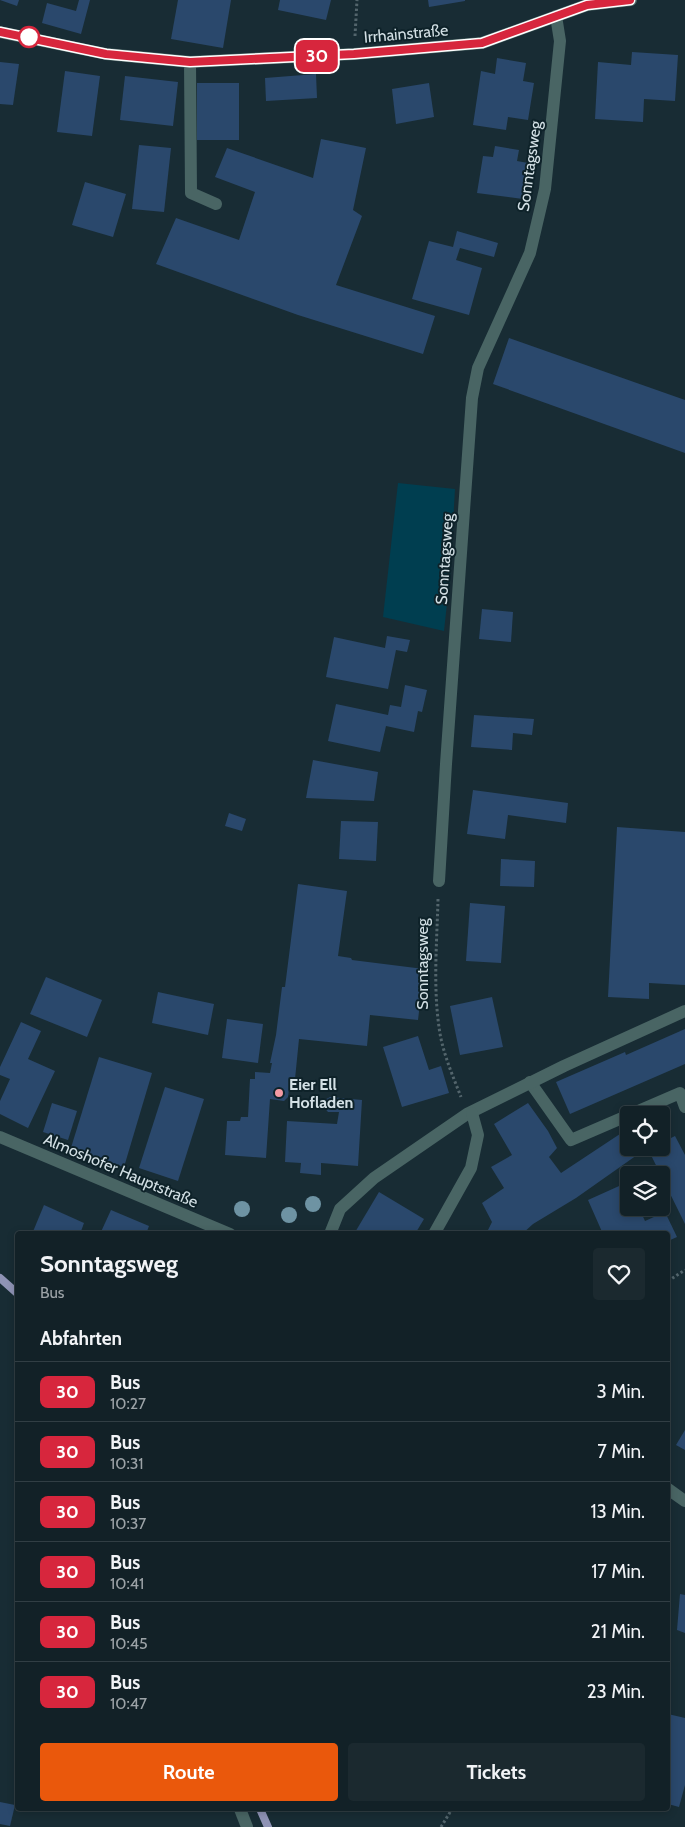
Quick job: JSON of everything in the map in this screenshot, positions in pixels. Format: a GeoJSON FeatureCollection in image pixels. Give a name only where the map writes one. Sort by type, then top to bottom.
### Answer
{"type":"FeatureCollection","features":[{"type":"Feature","properties":{"kind":"street","name":"Irrhainstraße"},"geometry":{"type":"LineString","coordinates":[[0,32],[106,54],[190,62],[354,54],[482,43],[587,5],[631,0]]}},
{"type":"Feature","properties":{"kind":"street","name":"Sonntagsweg"},"geometry":{"type":"LineString","coordinates":[[439,881],[472,398],[478,368],[530,253],[545,189],[560,41],[556,16]]}},
{"type":"Feature","properties":{"kind":"street"},"geometry":{"type":"LineString","coordinates":[[190,62],[191,193],[216,204]]}},
{"type":"Feature","properties":{"kind":"street"},"geometry":{"type":"LineString","coordinates":[[331,1231],[340,1209],[374,1178],[470,1113],[530,1082],[685,1012]]}},
{"type":"Feature","properties":{"kind":"street"},"geometry":{"type":"LineString","coordinates":[[530,1082],[571,1140],[620,1119]]}},
{"type":"Feature","properties":{"kind":"street"},"geometry":{"type":"LineString","coordinates":[[651,1106],[680,1094],[685,1107]]}},
{"type":"Feature","properties":{"kind":"street"},"geometry":{"type":"LineString","coordinates":[[436,1231],[471,1168],[478,1135],[470,1113]]}},
{"type":"Feature","properties":{"kind":"street","name":"Almoshofer Hauptstraße"},"geometry":{"type":"LineString","coordinates":[[0,1137],[223,1231]]}},
{"type":"Feature","properties":{"kind":"street"},"geometry":{"type":"LineString","coordinates":[[670,1490],[685,1501]]}},
{"type":"Feature","properties":{"kind":"street"},"geometry":{"type":"LineString","coordinates":[[241,1811],[247,1827]]}},
{"type":"Feature","properties":{"kind":"path"},"geometry":{"type":"LineString","coordinates":[[354,54],[358,0]]}},
{"type":"Feature","properties":{"kind":"path","name":"Sonntagsweg"},"geometry":{"type":"LineString","coordinates":[[439,881],[437,976],[439,1027],[443,1048],[470,1113]]}},
{"type":"Feature","properties":{"kind":"path"},"geometry":{"type":"LineString","coordinates":[[670,1280],[685,1270]]}},
{"type":"Feature","properties":{"kind":"path"},"geometry":{"type":"LineString","coordinates":[[441,1827],[451,1811]]}},
{"type":"Feature","properties":{"kind":"shaded area"},"geometry":{"type":"Polygon","coordinates":[[[398,483],[455,489],[450,576],[444,631],[383,617],[398,483]]]}},
{"type":"Feature","properties":{"kind":"building"},"geometry":{"type":"Polygon","coordinates":[[[0,0],[19,0],[17,6],[0,0]]]}},
{"type":"Feature","properties":{"kind":"building"},"geometry":{"type":"Polygon","coordinates":[[[79,0],[90,0],[81,34],[42,23],[47,3],[76,11],[79,0]]]}},
{"type":"Feature","properties":{"kind":"building"},"geometry":{"type":"Polygon","coordinates":[[[178,0],[231,0],[223,48],[171,39],[178,0]]]}},
{"type":"Feature","properties":{"kind":"building"},"geometry":{"type":"Polygon","coordinates":[[[280,0],[331,0],[326,20],[278,10],[280,0]]]}},
{"type":"Feature","properties":{"kind":"building"},"geometry":{"type":"Polygon","coordinates":[[[428,0],[465,0],[465,1],[429,7],[428,0]]]}},
{"type":"Feature","properties":{"kind":"building"},"geometry":{"type":"Polygon","coordinates":[[[632,52],[678,55],[675,101],[644,99],[643,122],[595,119],[598,62],[631,65],[632,52]]]}},
{"type":"Feature","properties":{"kind":"building"},"geometry":{"type":"Polygon","coordinates":[[[497,58],[526,63],[523,81],[534,83],[528,120],[508,117],[506,130],[473,125],[481,71],[495,74],[497,58]]]}},
{"type":"Feature","properties":{"kind":"building"},"geometry":{"type":"Polygon","coordinates":[[[0,62],[19,64],[13,105],[0,104],[0,62]]]}},
{"type":"Feature","properties":{"kind":"building"},"geometry":{"type":"Polygon","coordinates":[[[65,71],[100,76],[92,136],[57,132],[65,71]]]}},
{"type":"Feature","properties":{"kind":"building"},"geometry":{"type":"Polygon","coordinates":[[[316,74],[317,98],[266,101],[265,78],[316,74]]]}},
{"type":"Feature","properties":{"kind":"building"},"geometry":{"type":"Polygon","coordinates":[[[125,76],[178,82],[173,126],[120,120],[125,76]]]}},
{"type":"Feature","properties":{"kind":"building"},"geometry":{"type":"Polygon","coordinates":[[[197,83],[239,83],[239,140],[197,140],[197,83]]]}},
{"type":"Feature","properties":{"kind":"building"},"geometry":{"type":"Polygon","coordinates":[[[429,83],[434,117],[396,124],[392,89],[429,83]]]}},
{"type":"Feature","properties":{"kind":"building"},"geometry":{"type":"Polygon","coordinates":[[[321,139],[366,148],[353,210],[362,216],[336,285],[435,316],[423,354],[298,315],[156,264],[176,218],[239,240],[255,192],[215,177],[227,148],[313,178],[321,139]]]}},
{"type":"Feature","properties":{"kind":"building"},"geometry":{"type":"Polygon","coordinates":[[[139,145],[171,148],[164,212],[132,209],[139,145]]]}},
{"type":"Feature","properties":{"kind":"building"},"geometry":{"type":"Polygon","coordinates":[[[495,146],[519,150],[517,161],[528,163],[523,199],[477,193],[483,156],[493,157],[495,146]]]}},
{"type":"Feature","properties":{"kind":"building"},"geometry":{"type":"Polygon","coordinates":[[[85,182],[126,194],[113,237],[72,225],[85,182]]]}},
{"type":"Feature","properties":{"kind":"building"},"geometry":{"type":"Polygon","coordinates":[[[457,231],[498,243],[494,257],[460,248],[456,260],[482,268],[469,315],[412,299],[429,241],[453,247],[457,231]]]}},
{"type":"Feature","properties":{"kind":"building"},"geometry":{"type":"Polygon","coordinates":[[[509,338],[685,400],[685,453],[493,384],[509,338]]]}},
{"type":"Feature","properties":{"kind":"building"},"geometry":{"type":"Polygon","coordinates":[[[482,609],[513,612],[511,642],[479,639],[482,609]]]}},
{"type":"Feature","properties":{"kind":"building"},"geometry":{"type":"Polygon","coordinates":[[[387,636],[410,640],[407,652],[396,650],[388,689],[326,677],[334,637],[385,648],[387,636]]]}},
{"type":"Feature","properties":{"kind":"building"},"geometry":{"type":"Polygon","coordinates":[[[405,685],[427,690],[422,712],[418,711],[414,732],[386,726],[380,752],[328,741],[336,704],[388,715],[390,705],[401,707],[405,685]]]}},
{"type":"Feature","properties":{"kind":"building"},"geometry":{"type":"Polygon","coordinates":[[[474,715],[534,719],[532,735],[513,733],[512,750],[471,747],[474,715]]]}},
{"type":"Feature","properties":{"kind":"building"},"geometry":{"type":"Polygon","coordinates":[[[313,760],[378,772],[374,801],[306,798],[313,760]]]}},
{"type":"Feature","properties":{"kind":"building"},"geometry":{"type":"Polygon","coordinates":[[[473,790],[568,803],[566,823],[508,815],[505,839],[467,834],[473,790]]]}},
{"type":"Feature","properties":{"kind":"building"},"geometry":{"type":"Polygon","coordinates":[[[229,813],[246,819],[242,831],[225,826],[229,813]]]}},
{"type":"Feature","properties":{"kind":"building"},"geometry":{"type":"Polygon","coordinates":[[[341,821],[378,822],[376,861],[339,859],[341,821]]]}},
{"type":"Feature","properties":{"kind":"building"},"geometry":{"type":"Polygon","coordinates":[[[617,827],[685,832],[685,985],[649,983],[649,999],[608,997],[617,827]]]}},
{"type":"Feature","properties":{"kind":"building"},"geometry":{"type":"Polygon","coordinates":[[[501,859],[535,861],[534,887],[500,886],[501,859]]]}},
{"type":"Feature","properties":{"kind":"building"},"geometry":{"type":"Polygon","coordinates":[[[298,884],[347,891],[338,956],[351,958],[352,960],[424,969],[418,1020],[370,1015],[367,1046],[299,1039],[294,1089],[289,1089],[288,1097],[284,1101],[270,1099],[266,1158],[225,1155],[227,1121],[240,1121],[241,1117],[248,1117],[250,1079],[255,1079],[255,1072],[270,1073],[282,987],[285,987],[298,884]]]}},
{"type":"Feature","properties":{"kind":"building"},"geometry":{"type":"Polygon","coordinates":[[[470,903],[505,906],[501,963],[466,961],[470,903]]]}},
{"type":"Feature","properties":{"kind":"building"},"geometry":{"type":"Polygon","coordinates":[[[46,977],[102,1000],[87,1037],[30,1014],[46,977]]]}},
{"type":"Feature","properties":{"kind":"building"},"geometry":{"type":"Polygon","coordinates":[[[158,992],[214,1004],[208,1035],[152,1023],[158,992]]]}},
{"type":"Feature","properties":{"kind":"building"},"geometry":{"type":"Polygon","coordinates":[[[492,997],[503,1047],[460,1055],[450,1006],[492,997]]]}},
{"type":"Feature","properties":{"kind":"building"},"geometry":{"type":"Polygon","coordinates":[[[227,1019],[263,1024],[258,1063],[222,1058],[227,1019]]]}},
{"type":"Feature","properties":{"kind":"building"},"geometry":{"type":"Polygon","coordinates":[[[21,1022],[41,1031],[28,1059],[55,1071],[28,1128],[0,1114],[0,1101],[10,1079],[0,1075],[0,1067],[21,1022]]]}},
{"type":"Feature","properties":{"kind":"building"},"geometry":{"type":"Polygon","coordinates":[[[685,1029],[685,1064],[570,1114],[556,1082],[625,1052],[626,1055],[685,1029]]]}},
{"type":"Feature","properties":{"kind":"building"},"geometry":{"type":"Polygon","coordinates":[[[418,1036],[429,1070],[441,1066],[449,1093],[402,1107],[383,1047],[418,1036]]]}},
{"type":"Feature","properties":{"kind":"building"},"geometry":{"type":"Polygon","coordinates":[[[99,1057],[152,1073],[124,1167],[70,1151],[99,1057]]]}},
{"type":"Feature","properties":{"kind":"building"},"geometry":{"type":"Polygon","coordinates":[[[165,1087],[204,1099],[178,1181],[139,1168],[165,1087]]]}},
{"type":"Feature","properties":{"kind":"building"},"geometry":{"type":"Polygon","coordinates":[[[330,1097],[362,1100],[358,1166],[321,1163],[321,1175],[300,1173],[301,1163],[285,1162],[287,1121],[337,1124],[339,1112],[328,1112],[323,1106],[323,1101],[330,1097]]]}},
{"type":"Feature","properties":{"kind":"building"},"geometry":{"type":"Polygon","coordinates":[[[52,1103],[77,1111],[68,1140],[43,1132],[52,1103]]]}},
{"type":"Feature","properties":{"kind":"building"},"geometry":{"type":"Polygon","coordinates":[[[528,1103],[548,1131],[557,1148],[549,1157],[561,1173],[620,1134],[620,1156],[636,1156],[525,1231],[488,1231],[492,1222],[482,1203],[504,1188],[491,1167],[512,1155],[494,1124],[528,1103]]]}},
{"type":"Feature","properties":{"kind":"building"},"geometry":{"type":"Polygon","coordinates":[[[675,1136],[685,1155],[685,1224],[670,1194],[670,1166],[656,1166],[651,1156],[670,1156],[670,1138],[675,1136]]]}},
{"type":"Feature","properties":{"kind":"building"},"geometry":{"type":"Polygon","coordinates":[[[620,1186],[620,1216],[643,1216],[645,1221],[656,1216],[667,1216],[677,1237],[670,1240],[670,1231],[602,1231],[588,1200],[620,1186]]]}},
{"type":"Feature","properties":{"kind":"building"},"geometry":{"type":"Polygon","coordinates":[[[379,1192],[424,1219],[417,1231],[356,1231],[379,1192]]]}},
{"type":"Feature","properties":{"kind":"building"},"geometry":{"type":"Polygon","coordinates":[[[44,1205],[84,1223],[81,1231],[33,1231],[44,1205]]]}},
{"type":"Feature","properties":{"kind":"building"},"geometry":{"type":"Polygon","coordinates":[[[111,1210],[149,1226],[147,1231],[101,1231],[111,1210]]]}},
{"type":"Feature","properties":{"kind":"building"},"geometry":{"type":"Polygon","coordinates":[[[685,1430],[685,1450],[676,1445],[685,1430]]]}},
{"type":"Feature","properties":{"kind":"building"},"geometry":{"type":"Polygon","coordinates":[[[680,1594],[685,1595],[685,1633],[677,1630],[680,1594]]]}},
{"type":"Feature","properties":{"kind":"building"},"geometry":{"type":"Polygon","coordinates":[[[670,1714],[685,1718],[685,1785],[679,1807],[670,1805],[670,1714]]]}},
{"type":"Feature","properties":{"kind":"building"},"geometry":{"type":"Polygon","coordinates":[[[0,1802],[15,1805],[10,1826],[0,1824],[0,1802]]]}},
{"type":"Feature","properties":{"kind":"waterway"},"geometry":{"type":"LineString","coordinates":[[0,1278],[15,1291]]}},
{"type":"Feature","properties":{"kind":"waterway"},"geometry":{"type":"LineString","coordinates":[[261,1811],[268,1827]]}},
{"type":"Feature","properties":{"kind":"bus line","name":"30"},"geometry":{"type":"LineString","coordinates":[[0,32],[106,54],[190,62],[354,54],[482,43],[587,5],[630,0]]}},
{"type":"Feature","properties":{"kind":"place","name":"Eier Ell Hofladen"},"geometry":{"type":"Point","coordinates":[279,1093]}}]}
